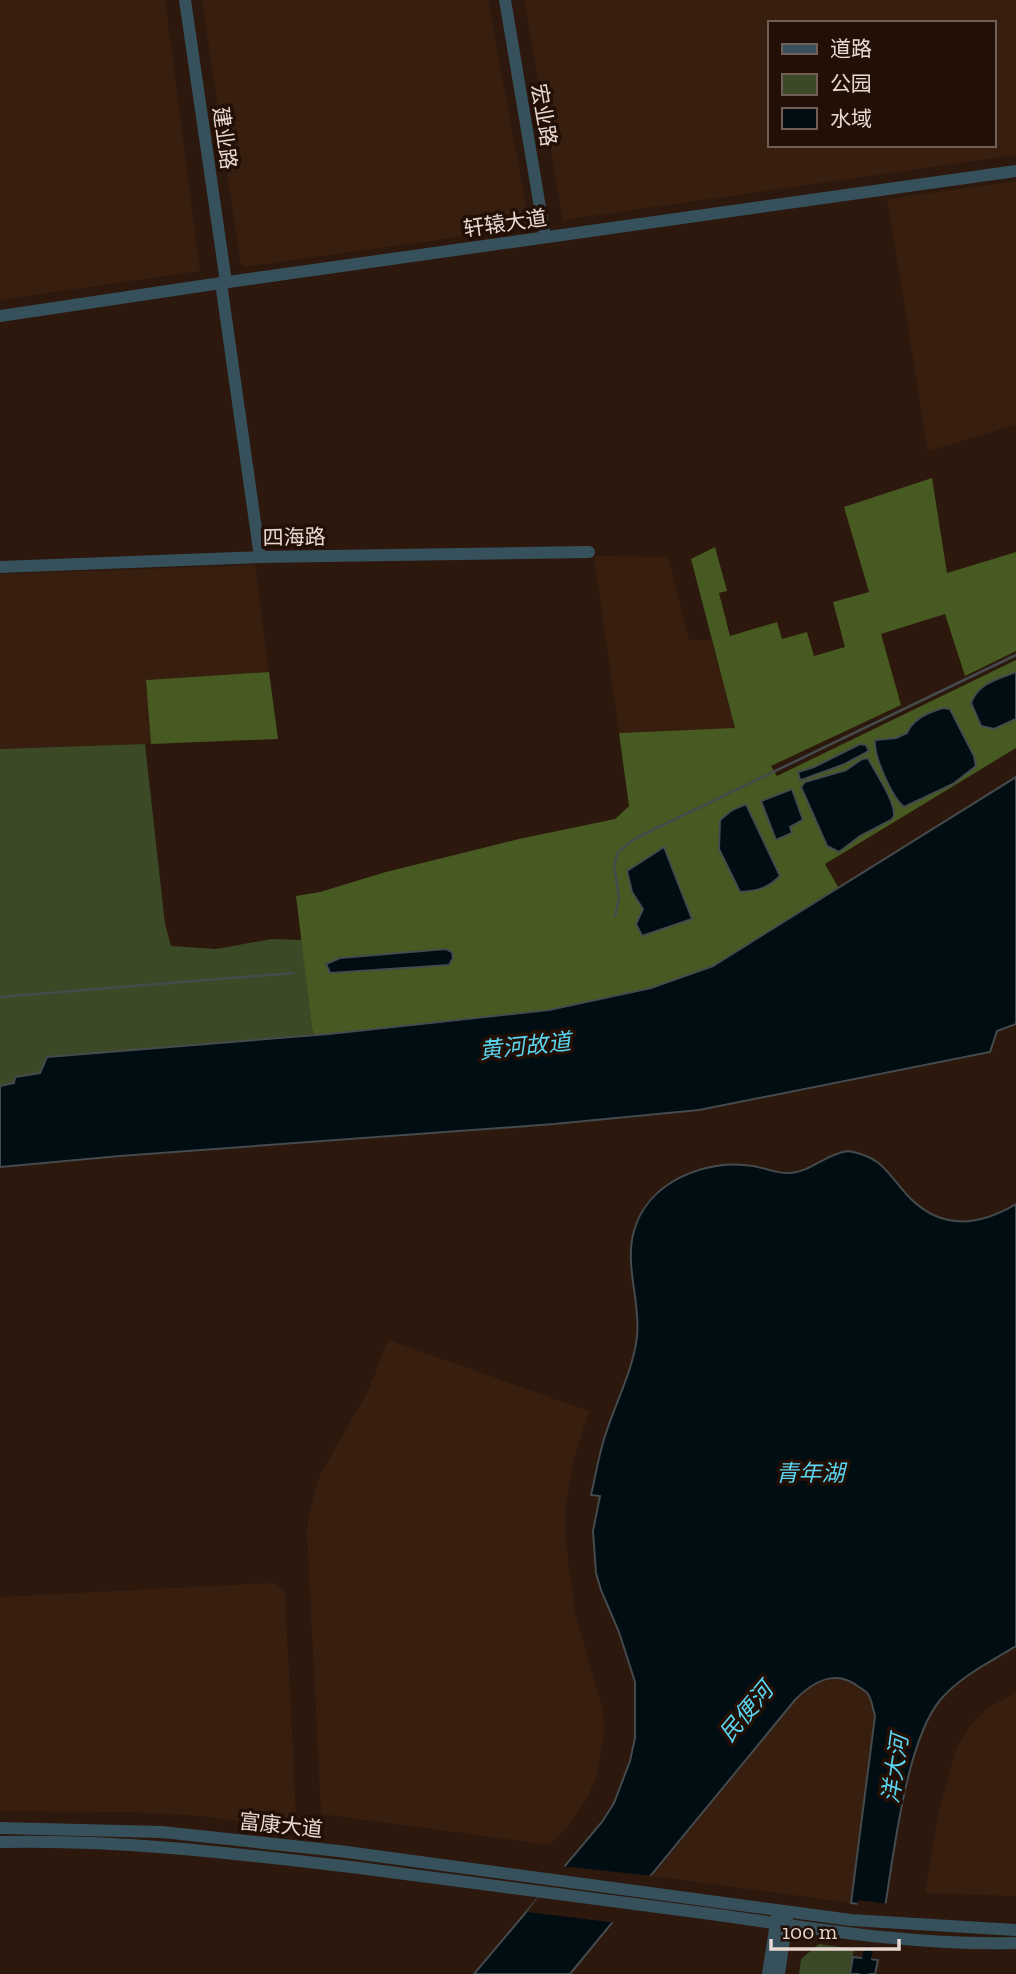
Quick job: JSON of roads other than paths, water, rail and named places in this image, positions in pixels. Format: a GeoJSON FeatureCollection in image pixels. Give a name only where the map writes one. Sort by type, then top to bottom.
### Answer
{"type":"FeatureCollection","features":[{"type":"Feature","properties":{"kind":"street","name":"建业路"},"geometry":{"type":"LineString","coordinates":[[185,0],[260,557]]}},
{"type":"Feature","properties":{"kind":"street","name":"宏业路"},"geometry":{"type":"LineString","coordinates":[[505,0],[545,237]]}},
{"type":"Feature","properties":{"kind":"street","name":"轩辕大道"},"geometry":{"type":"LineString","coordinates":[[0,316],[223,282],[1016,171]]}},
{"type":"Feature","properties":{"kind":"street","name":"四海路"},"geometry":{"type":"LineString","coordinates":[[0,567],[260,557],[589,552]]}},
{"type":"Feature","properties":{"kind":"street","name":"富康大道"},"geometry":{"type":"LineString","coordinates":[[0,1828],[162,1832],[328,1849],[721,1901]]}},
{"type":"Feature","properties":{"kind":"street","name":"富康大道"},"geometry":{"type":"LineString","coordinates":[[0,1842],[170,1848],[287,1859],[719,1915]]}},
{"type":"Feature","properties":{"kind":"street"},"geometry":{"type":"LineString","coordinates":[[1016,1930],[851,1920],[782,1917],[719,1915],[721,1901],[782,1917],[900,1938],[980,1944],[1016,1943]]}},
{"type":"Feature","properties":{"kind":"street"},"geometry":{"type":"LineString","coordinates":[[768,1974],[782,1917]]}},
{"type":"Feature","properties":{"kind":"street"},"geometry":{"type":"LineString","coordinates":[[779,1974],[782,1917]]}},
{"type":"Feature","properties":{"kind":"water"},"geometry":{"type":"Polygon","coordinates":[[[1016,672],[1016,719],[994,729],[981,726],[971,703],[974,696],[989,683],[1016,672]]]}},
{"type":"Feature","properties":{"kind":"water"},"geometry":{"type":"Polygon","coordinates":[[[943,708],[950,709],[974,756],[976,766],[953,784],[904,807],[884,776],[875,740],[896,738],[907,733],[922,717],[943,708]]]}},
{"type":"Feature","properties":{"kind":"water"},"geometry":{"type":"Polygon","coordinates":[[[860,744],[866,745],[869,751],[845,764],[800,780],[798,772],[860,744]]]}},
{"type":"Feature","properties":{"kind":"water"},"geometry":{"type":"Polygon","coordinates":[[[868,758],[888,795],[894,816],[839,852],[827,846],[801,787],[805,782],[846,770],[868,758]]]}},
{"type":"Feature","properties":{"kind":"water","name":"黄河故道"},"geometry":{"type":"Polygon","coordinates":[[[1016,777],[1016,1024],[997,1031],[990,1052],[699,1110],[554,1124],[0,1167],[0,1086],[14,1083],[15,1077],[40,1073],[47,1057],[329,1034],[549,1010],[651,988],[713,966],[1016,777]]]}},
{"type":"Feature","properties":{"kind":"water"},"geometry":{"type":"Polygon","coordinates":[[[792,789],[803,820],[790,827],[792,833],[776,840],[761,801],[792,789]]]}},
{"type":"Feature","properties":{"kind":"water"},"geometry":{"type":"Polygon","coordinates":[[[746,804],[780,876],[762,888],[740,892],[719,849],[720,820],[732,810],[746,804]]]}},
{"type":"Feature","properties":{"kind":"water"},"geometry":{"type":"Polygon","coordinates":[[[664,847],[692,919],[642,936],[636,924],[643,909],[632,892],[627,871],[664,847]]]}},
{"type":"Feature","properties":{"kind":"water"},"geometry":{"type":"Polygon","coordinates":[[[446,949],[452,952],[453,958],[449,965],[330,973],[326,964],[340,958],[446,949]]]}},
{"type":"Feature","properties":{"kind":"water","name":"青年湖"},"geometry":{"type":"Polygon","coordinates":[[[848,1151],[878,1163],[911,1199],[936,1216],[949,1220],[976,1220],[1016,1204],[1016,1646],[958,1683],[941,1699],[929,1717],[910,1769],[903,1798],[885,1907],[851,1903],[875,1716],[866,1692],[850,1682],[833,1678],[809,1687],[795,1700],[570,1974],[474,1974],[602,1822],[614,1803],[630,1761],[635,1738],[635,1682],[596,1573],[593,1531],[600,1496],[591,1495],[610,1421],[635,1349],[638,1324],[631,1244],[641,1214],[651,1199],[665,1187],[698,1170],[735,1164],[776,1172],[798,1172],[848,1151]]]}},
{"type":"Feature","properties":{"kind":"water"},"geometry":{"type":"Polygon","coordinates":[[[853,1957],[878,1960],[875,1974],[850,1974],[853,1957]]]}},
{"type":"Feature","properties":{"kind":"waterway"},"geometry":{"type":"LineString","coordinates":[[615,916],[619,898],[614,866],[618,852],[636,838],[1016,655]]}},
{"type":"Feature","properties":{"kind":"waterway"},"geometry":{"type":"LineString","coordinates":[[0,997],[293,973]]}},
{"type":"Feature","properties":{"kind":"waterway","name":"洋大河"},"geometry":{"type":"LineString","coordinates":[[864,1974],[868,1951]]}},
{"type":"Feature","properties":{"kind":"water label","name":"民便河"},"geometry":{"type":"Point","coordinates":[746,1712]}}]}
